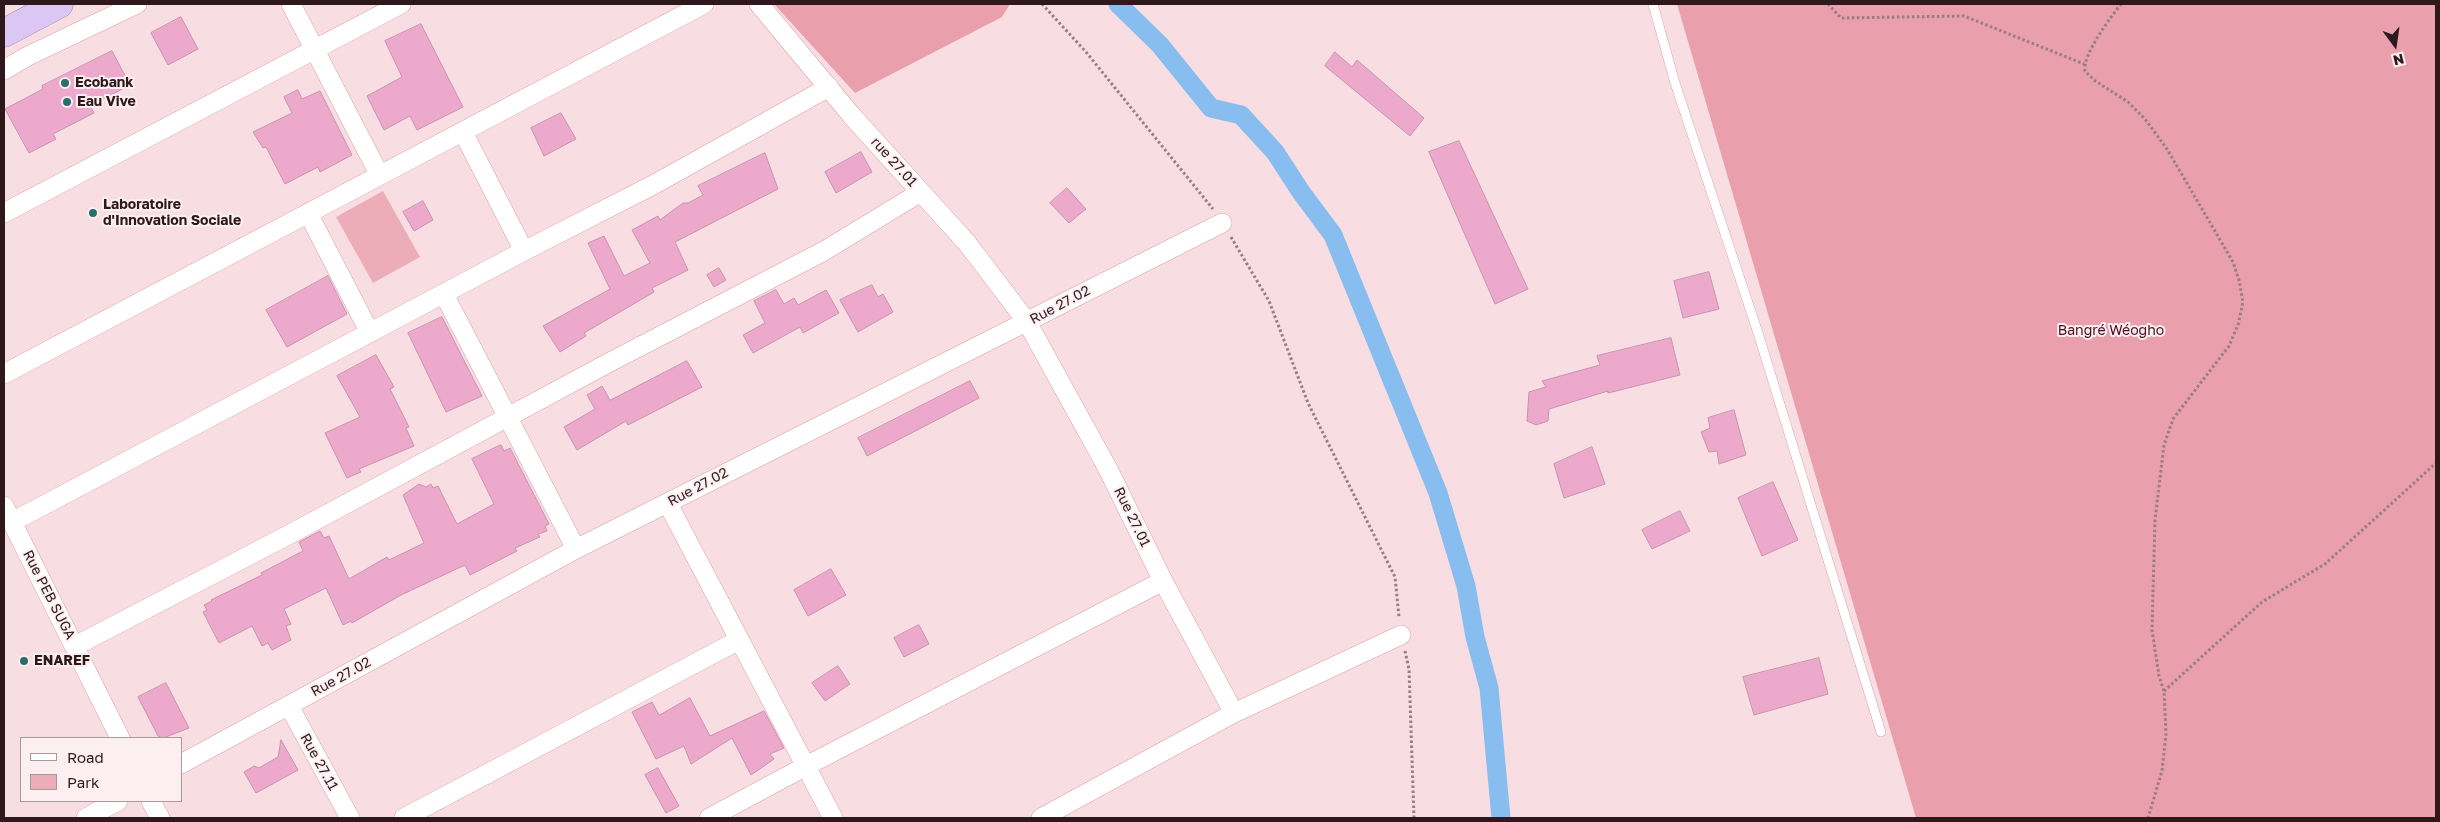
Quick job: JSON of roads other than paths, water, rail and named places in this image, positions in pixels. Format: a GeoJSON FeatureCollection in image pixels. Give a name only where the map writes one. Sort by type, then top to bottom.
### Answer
{"type":"FeatureCollection","features":[{"type":"Feature","properties":{"kind":"highway"},"geometry":{"type":"LineString","coordinates":[[4,33],[60,4]]}},
{"type":"Feature","properties":{"kind":"street"},"geometry":{"type":"LineString","coordinates":[[4,70],[28,56],[138,4]]}},
{"type":"Feature","properties":{"kind":"street"},"geometry":{"type":"LineString","coordinates":[[291,4],[379,174]]}},
{"type":"Feature","properties":{"kind":"street"},"geometry":{"type":"LineString","coordinates":[[4,213],[400,4]]}},
{"type":"Feature","properties":{"kind":"street"},"geometry":{"type":"LineString","coordinates":[[4,374],[379,174],[463,132],[704,4]]}},
{"type":"Feature","properties":{"kind":"street","name":"rue 27.01"},"geometry":{"type":"LineString","coordinates":[[759,4],[852,116],[973,250],[1028,322]]}},
{"type":"Feature","properties":{"kind":"street"},"geometry":{"type":"LineString","coordinates":[[8,514],[444,294],[669,176],[829,87]]}},
{"type":"Feature","properties":{"kind":"street"},"geometry":{"type":"LineString","coordinates":[[463,132],[524,251]]}},
{"type":"Feature","properties":{"kind":"street"},"geometry":{"type":"LineString","coordinates":[[75,646],[292,534],[508,417],[824,251],[921,192]]}},
{"type":"Feature","properties":{"kind":"street"},"geometry":{"type":"LineString","coordinates":[[308,213],[370,332]]}},
{"type":"Feature","properties":{"kind":"street","name":"Rue 27.02"},"geometry":{"type":"LineString","coordinates":[[182,763],[576,549],[1222,223]]}},
{"type":"Feature","properties":{"kind":"street"},"geometry":{"type":"LineString","coordinates":[[444,294],[576,549]]}},
{"type":"Feature","properties":{"kind":"street","name":"Rue 27.01"},"geometry":{"type":"LineString","coordinates":[[1028,322],[1108,469],[1163,581],[1234,713]]}},
{"type":"Feature","properties":{"kind":"street"},"geometry":{"type":"LineString","coordinates":[[668,504],[833,818]]}},
{"type":"Feature","properties":{"kind":"street","name":"Rue PEB SUGA"},"geometry":{"type":"LineString","coordinates":[[8,514],[120,737]]}},
{"type":"Feature","properties":{"kind":"street"},"geometry":{"type":"LineString","coordinates":[[709,818],[1163,581]]}},
{"type":"Feature","properties":{"kind":"street"},"geometry":{"type":"LineString","coordinates":[[1041,818],[1234,713],[1401,635]]}},
{"type":"Feature","properties":{"kind":"street"},"geometry":{"type":"LineString","coordinates":[[404,818],[739,640]]}},
{"type":"Feature","properties":{"kind":"street","name":"Rue 27.11"},"geometry":{"type":"LineString","coordinates":[[289,706],[350,818]]}},
{"type":"Feature","properties":{"kind":"street"},"geometry":{"type":"LineString","coordinates":[[86,818],[116,802]]}},
{"type":"Feature","properties":{"kind":"street"},"geometry":{"type":"LineString","coordinates":[[152,802],[160,818]]}},
{"type":"Feature","properties":{"kind":"lane"},"geometry":{"type":"LineString","coordinates":[[1654,4],[1675,83],[1758,333],[1880,732]]}},
{"type":"Feature","properties":{"kind":"waterway"},"geometry":{"type":"LineString","coordinates":[[1118,4],[1160,45],[1211,108],[1241,115],[1275,152],[1301,192],[1333,235],[1438,493],[1466,586],[1475,637],[1489,688],[1501,818]]}},
{"type":"Feature","properties":{"kind":"place","name":"Ecobank"},"geometry":{"type":"Point","coordinates":[65,83]}},
{"type":"Feature","properties":{"kind":"place","name":"Eau Vive"},"geometry":{"type":"Point","coordinates":[67,102]}},
{"type":"Feature","properties":{"kind":"place","name":"Laboratoire d'Innovation Sociale"},"geometry":{"type":"Point","coordinates":[93,213]}},
{"type":"Feature","properties":{"kind":"place","name":"ENAREF"},"geometry":{"type":"Point","coordinates":[24,661]}},
{"type":"Feature","properties":{"kind":"park label","name":"Bangré Wéogho"},"geometry":{"type":"Point","coordinates":[2111,331]}}]}
